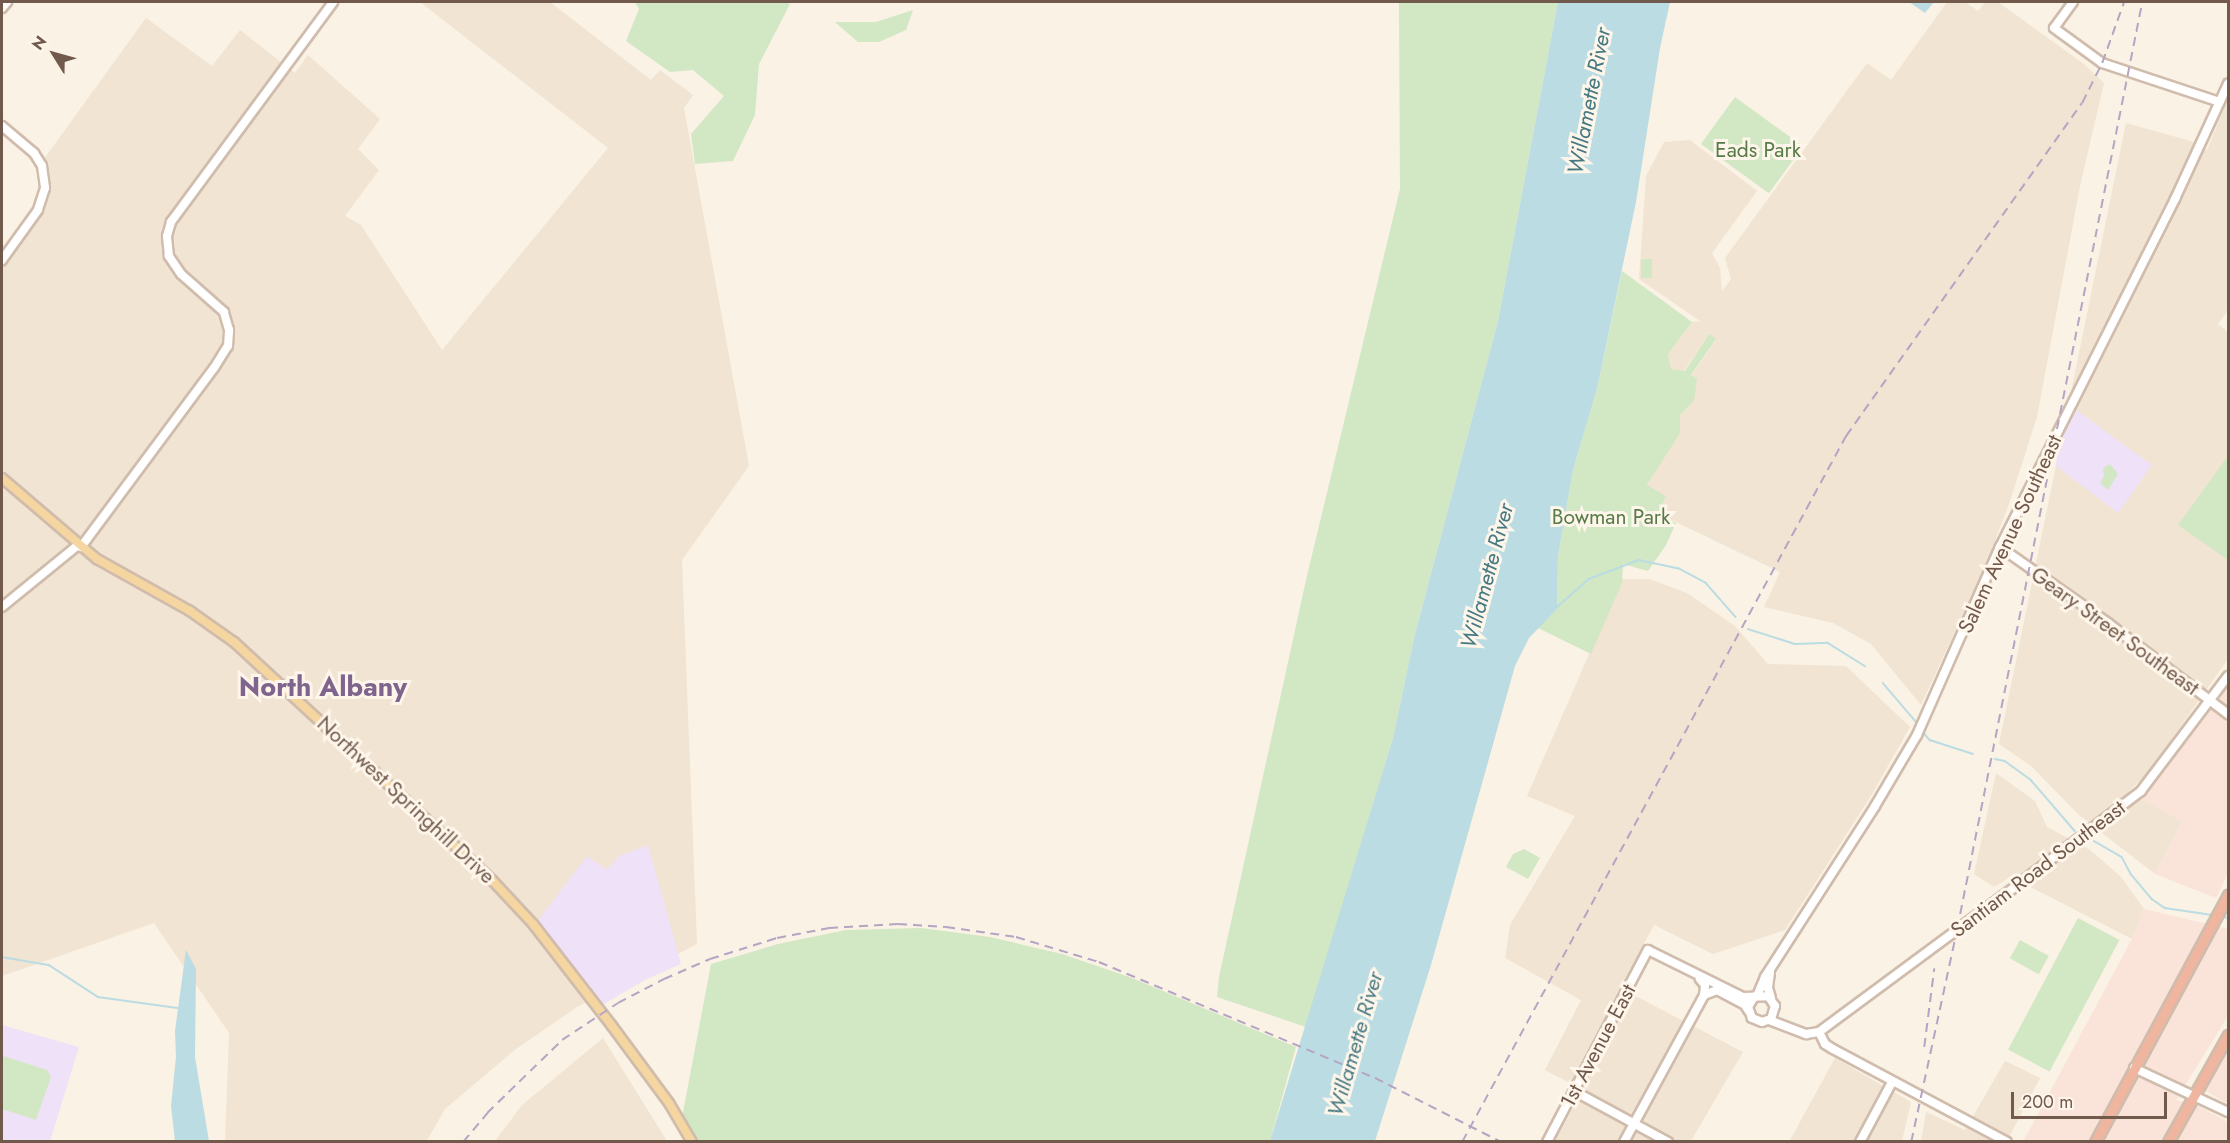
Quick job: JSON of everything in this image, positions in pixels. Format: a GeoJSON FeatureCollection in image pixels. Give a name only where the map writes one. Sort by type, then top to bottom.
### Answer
{"type":"FeatureCollection","features":[{"type":"Feature","properties":{"kind":"highway"},"geometry":{"type":"LineString","coordinates":[[2095,1142],[2229,895]]}},
{"type":"Feature","properties":{"kind":"highway"},"geometry":{"type":"LineString","coordinates":[[2168,1142],[2229,1035]]}},
{"type":"Feature","properties":{"kind":"main road"},"geometry":{"type":"LineString","coordinates":[[2,8],[7,2]]}},
{"type":"Feature","properties":{"kind":"main road"},"geometry":{"type":"LineString","coordinates":[[2,607],[79,546],[214,368],[228,345],[229,330],[224,312],[181,274],[172,263],[167,243],[171,222],[333,2]]}},
{"type":"Feature","properties":{"kind":"main road"},"geometry":{"type":"LineString","coordinates":[[2073,2],[2054,28],[2102,63],[2220,102]]}},
{"type":"Feature","properties":{"kind":"main road","name":"Salem Avenue Southeast"},"geometry":{"type":"LineString","coordinates":[[1755,997],[1917,735],[2000,547],[2171,208],[2229,84]]}},
{"type":"Feature","properties":{"kind":"main road"},"geometry":{"type":"LineString","coordinates":[[2,126],[26,145],[40,161],[45,188],[38,210],[2,260]]}},
{"type":"Feature","properties":{"kind":"main road","name":"Northwest Springhill Drive"},"geometry":{"type":"LineString","coordinates":[[2,478],[79,546],[116,570],[190,611],[234,642],[492,880],[533,924],[618,1034],[669,1103],[692,1142]]}},
{"type":"Feature","properties":{"kind":"main road","name":"Geary Street Southeast"},"geometry":{"type":"LineString","coordinates":[[2000,547],[2108,623],[2229,714]]}},
{"type":"Feature","properties":{"kind":"main road","name":"Santiam Road Southeast"},"geometry":{"type":"LineString","coordinates":[[1819,1032],[2141,791],[2229,676]]}},
{"type":"Feature","properties":{"kind":"main road","name":"1st Avenue East"},"geometry":{"type":"LineString","coordinates":[[1547,1142],[1648,950],[1699,977]]}},
{"type":"Feature","properties":{"kind":"main road"},"geometry":{"type":"LineString","coordinates":[[1770,972],[1768,989],[1771,998],[1779,1017],[1793,1028]]}},
{"type":"Feature","properties":{"kind":"main road"},"geometry":{"type":"LineString","coordinates":[[1699,977],[1743,997],[1771,998]]}},
{"type":"Feature","properties":{"kind":"main road"},"geometry":{"type":"LineString","coordinates":[[1624,1142],[1704,995],[1705,985],[1699,977]]}},
{"type":"Feature","properties":{"kind":"main road"},"geometry":{"type":"LineString","coordinates":[[1704,995],[1717,990],[1745,1005],[1754,1020],[1769,1020],[1806,1034],[1819,1032],[1828,1046],[2007,1142]]}},
{"type":"Feature","properties":{"kind":"main road"},"geometry":{"type":"LineString","coordinates":[[1748,1010],[1755,997]]}},
{"type":"Feature","properties":{"kind":"main road"},"geometry":{"type":"LineString","coordinates":[[1769,1020],[1776,1009]]}},
{"type":"Feature","properties":{"kind":"main road"},"geometry":{"type":"LineString","coordinates":[[2134,1068],[2229,1112]]}},
{"type":"Feature","properties":{"kind":"main road"},"geometry":{"type":"LineString","coordinates":[[1860,1142],[1892,1082]]}},
{"type":"Feature","properties":{"kind":"main road"},"geometry":{"type":"LineString","coordinates":[[1574,1091],[1668,1142]]}},
{"type":"Feature","properties":{"kind":"shaded area"},"geometry":{"type":"Polygon","coordinates":[[[420,2],[550,2],[651,80],[660,70],[693,95],[684,108],[749,466],[682,560],[697,944],[577,1007],[516,1049],[445,1109],[426,1142],[225,1141],[229,1033],[154,923],[2,976],[2,260],[43,201],[41,163],[146,18],[212,66],[240,30],[295,73],[308,55],[380,119],[358,149],[379,170],[345,216],[361,225],[442,350],[608,148],[420,2]]]}},
{"type":"Feature","properties":{"kind":"shaded area"},"geometry":{"type":"Polygon","coordinates":[[[1947,2],[1965,2],[1978,11],[1985,2],[1998,2],[2084,64],[2104,83],[2080,186],[2037,417],[1989,557],[1921,705],[1871,644],[1833,623],[1764,607],[1780,572],[1657,513],[1647,486],[1678,431],[1680,415],[1694,401],[1691,376],[1716,340],[1709,334],[1684,371],[1671,369],[1668,354],[1692,322],[1700,321],[1639,279],[1646,176],[1664,142],[1690,140],[1757,191],[1712,253],[1720,268],[1722,291],[1731,279],[1725,258],[1867,63],[1891,80],[1947,2]]]}},
{"type":"Feature","properties":{"kind":"shaded area"},"geometry":{"type":"Polygon","coordinates":[[[2228,98],[2228,310],[2218,324],[2228,332],[2228,659],[2147,774],[2128,792],[2182,821],[2155,874],[2079,815],[2031,766],[1999,744],[2126,123],[2194,142],[2207,150],[2228,98]]]}},
{"type":"Feature","properties":{"kind":"shaded area"},"geometry":{"type":"Polygon","coordinates":[[[2076,410],[2152,465],[2118,513],[2056,466],[2058,447],[2076,410]]]}},
{"type":"Feature","properties":{"kind":"shaded area"},"geometry":{"type":"Polygon","coordinates":[[[1622,579],[1649,579],[1687,593],[1735,626],[1768,664],[1846,666],[1910,727],[1871,796],[1785,930],[1713,954],[1654,925],[1620,988],[1743,1052],[1691,1141],[1555,1141],[1583,1090],[1545,1070],[1581,1000],[1505,958],[1510,925],[1575,816],[1527,796],[1622,579]]]}},
{"type":"Feature","properties":{"kind":"shaded area"},"geometry":{"type":"Polygon","coordinates":[[[2228,687],[2228,873],[2216,898],[2155,874],[2182,821],[2142,800],[2228,687]]]}},
{"type":"Feature","properties":{"kind":"shaded area"},"geometry":{"type":"Polygon","coordinates":[[[1996,773],[2035,801],[2047,827],[2089,849],[2121,877],[2144,909],[2132,939],[2011,877],[1994,887],[1974,874],[1996,773]]]}},
{"type":"Feature","properties":{"kind":"shaded area"},"geometry":{"type":"Polygon","coordinates":[[[648,845],[681,964],[645,980],[602,1005],[537,922],[587,856],[607,870],[619,856],[648,845]]]}},
{"type":"Feature","properties":{"kind":"shaded area"},"geometry":{"type":"Polygon","coordinates":[[[2144,909],[2228,929],[2228,1016],[2176,1100],[2196,1105],[2228,1122],[2228,1141],[2023,1142],[2132,939],[2144,909]]]}},
{"type":"Feature","properties":{"kind":"shaded area"},"geometry":{"type":"Polygon","coordinates":[[[2,1025],[79,1047],[50,1141],[2,1141],[2,1025]]]}},
{"type":"Feature","properties":{"kind":"shaded area"},"geometry":{"type":"Polygon","coordinates":[[[603,1038],[667,1141],[495,1141],[522,1105],[603,1038]]]}},
{"type":"Feature","properties":{"kind":"shaded area"},"geometry":{"type":"Polygon","coordinates":[[[2228,1047],[2228,1104],[2204,1090],[2228,1047]]]}},
{"type":"Feature","properties":{"kind":"shaded area"},"geometry":{"type":"Polygon","coordinates":[[[1835,1058],[1911,1102],[1902,1141],[1789,1142],[1835,1058]]]}},
{"type":"Feature","properties":{"kind":"shaded area"},"geometry":{"type":"Polygon","coordinates":[[[2005,1061],[2040,1078],[2007,1141],[1921,1142],[1926,1112],[1965,1130],[2005,1061]]]}},
{"type":"Feature","properties":{"kind":"green space"},"geometry":{"type":"Polygon","coordinates":[[[635,2],[784,2],[790,4],[759,64],[755,115],[733,161],[695,164],[691,134],[724,96],[693,70],[670,72],[626,41],[639,9],[635,2]]]}},
{"type":"Feature","properties":{"kind":"green space"},"geometry":{"type":"Polygon","coordinates":[[[1399,2],[1558,2],[1498,321],[1414,638],[1393,738],[1306,1027],[1217,997],[1219,977],[1306,580],[1400,189],[1399,2]]]}},
{"type":"Feature","properties":{"kind":"green space"},"geometry":{"type":"Polygon","coordinates":[[[913,10],[906,30],[879,42],[858,42],[835,22],[876,22],[913,10]]]}},
{"type":"Feature","properties":{"kind":"green space","name":"Eads Park"},"geometry":{"type":"Polygon","coordinates":[[[1735,97],[1803,146],[1769,193],[1701,144],[1735,97]]]}},
{"type":"Feature","properties":{"kind":"green space"},"geometry":{"type":"Polygon","coordinates":[[[1641,259],[1652,259],[1652,278],[1641,278],[1641,259]]]}},
{"type":"Feature","properties":{"kind":"green space","name":"Bowman Park"},"geometry":{"type":"Polygon","coordinates":[[[1622,271],[1692,322],[1668,354],[1671,369],[1685,371],[1709,334],[1716,339],[1691,375],[1697,379],[1694,401],[1680,415],[1680,433],[1647,485],[1666,496],[1658,513],[1676,523],[1666,545],[1648,571],[1623,564],[1622,583],[1591,654],[1538,628],[1557,609],[1558,556],[1573,470],[1597,389],[1622,271]]]}},
{"type":"Feature","properties":{"kind":"green space"},"geometry":{"type":"Polygon","coordinates":[[[2228,456],[2228,560],[2178,525],[2228,456]]]}},
{"type":"Feature","properties":{"kind":"green space"},"geometry":{"type":"Polygon","coordinates":[[[2110,464],[2118,474],[2108,490],[2100,483],[2104,476],[2103,468],[2110,464]]]}},
{"type":"Feature","properties":{"kind":"green space"},"geometry":{"type":"Polygon","coordinates":[[[1524,849],[1540,858],[1528,879],[1506,867],[1513,854],[1524,849]]]}},
{"type":"Feature","properties":{"kind":"green space"},"geometry":{"type":"Polygon","coordinates":[[[2078,918],[2119,940],[2050,1072],[2008,1050],[2078,918]]]}},
{"type":"Feature","properties":{"kind":"green space"},"geometry":{"type":"Polygon","coordinates":[[[921,928],[990,937],[1062,954],[1132,978],[1296,1047],[1270,1141],[691,1142],[681,1123],[711,964],[778,944],[846,930],[921,928]]]}},
{"type":"Feature","properties":{"kind":"green space"},"geometry":{"type":"Polygon","coordinates":[[[2020,940],[2049,956],[2039,974],[2010,958],[2020,940]]]}},
{"type":"Feature","properties":{"kind":"green space"},"geometry":{"type":"Polygon","coordinates":[[[3,1056],[47,1070],[51,1077],[36,1120],[2,1109],[3,1056]]]}},
{"type":"Feature","properties":{"kind":"water","name":"Willamette River"},"geometry":{"type":"Polygon","coordinates":[[[1558,2],[1670,2],[1660,48],[1636,202],[1597,389],[1573,470],[1558,556],[1557,609],[1529,638],[1515,666],[1431,965],[1375,1141],[1270,1141],[1393,738],[1414,638],[1498,321],[1558,2]]]}},
{"type":"Feature","properties":{"kind":"water"},"geometry":{"type":"Polygon","coordinates":[[[1909,2],[1934,2],[1925,13],[1909,2]]]}},
{"type":"Feature","properties":{"kind":"water"},"geometry":{"type":"Polygon","coordinates":[[[186,950],[196,969],[195,1057],[209,1141],[175,1141],[171,1106],[176,1057],[175,1031],[186,950]]]}},
{"type":"Feature","properties":{"kind":"waterway"},"geometry":{"type":"LineString","coordinates":[[1556,608],[1589,579],[1639,560],[1678,568],[1706,583],[1736,617]]}},
{"type":"Feature","properties":{"kind":"waterway"},"geometry":{"type":"LineString","coordinates":[[1748,629],[1795,644],[1828,643],[1865,666]]}},
{"type":"Feature","properties":{"kind":"waterway"},"geometry":{"type":"LineString","coordinates":[[1883,683],[1919,725]]}},
{"type":"Feature","properties":{"kind":"waterway"},"geometry":{"type":"LineString","coordinates":[[1923,732],[1930,740],[1973,754]]}},
{"type":"Feature","properties":{"kind":"waterway"},"geometry":{"type":"LineString","coordinates":[[1995,759],[2005,761],[2031,780],[2075,831]]}},
{"type":"Feature","properties":{"kind":"waterway"},"geometry":{"type":"LineString","coordinates":[[2094,841],[2122,857],[2131,874],[2152,899],[2165,908],[2213,915]]}},
{"type":"Feature","properties":{"kind":"waterway"},"geometry":{"type":"LineString","coordinates":[[2220,916],[2228,918]]}},
{"type":"Feature","properties":{"kind":"waterway"},"geometry":{"type":"LineString","coordinates":[[2,957],[49,965],[98,997],[177,1008]]}},
{"type":"Feature","properties":{"kind":"railway"},"geometry":{"type":"LineString","coordinates":[[1462,1142],[1846,436],[2082,103],[2102,63],[2124,2]]}},
{"type":"Feature","properties":{"kind":"railway"},"geometry":{"type":"LineString","coordinates":[[1911,1142],[1957,929],[2142,2]]}},
{"type":"Feature","properties":{"kind":"railway"},"geometry":{"type":"LineString","coordinates":[[463,1142],[487,1113],[562,1040],[618,1003],[664,979],[710,959],[777,938],[829,928],[898,924],[946,927],[1016,937],[1099,962],[1375,1078],[1501,1142]]}},
{"type":"Feature","properties":{"kind":"railway"},"geometry":{"type":"LineString","coordinates":[[1924,1047],[1934,969]]}},
{"type":"Feature","properties":{"kind":"district","name":"North Albany"},"geometry":{"type":"Point","coordinates":[323,687]}}]}
